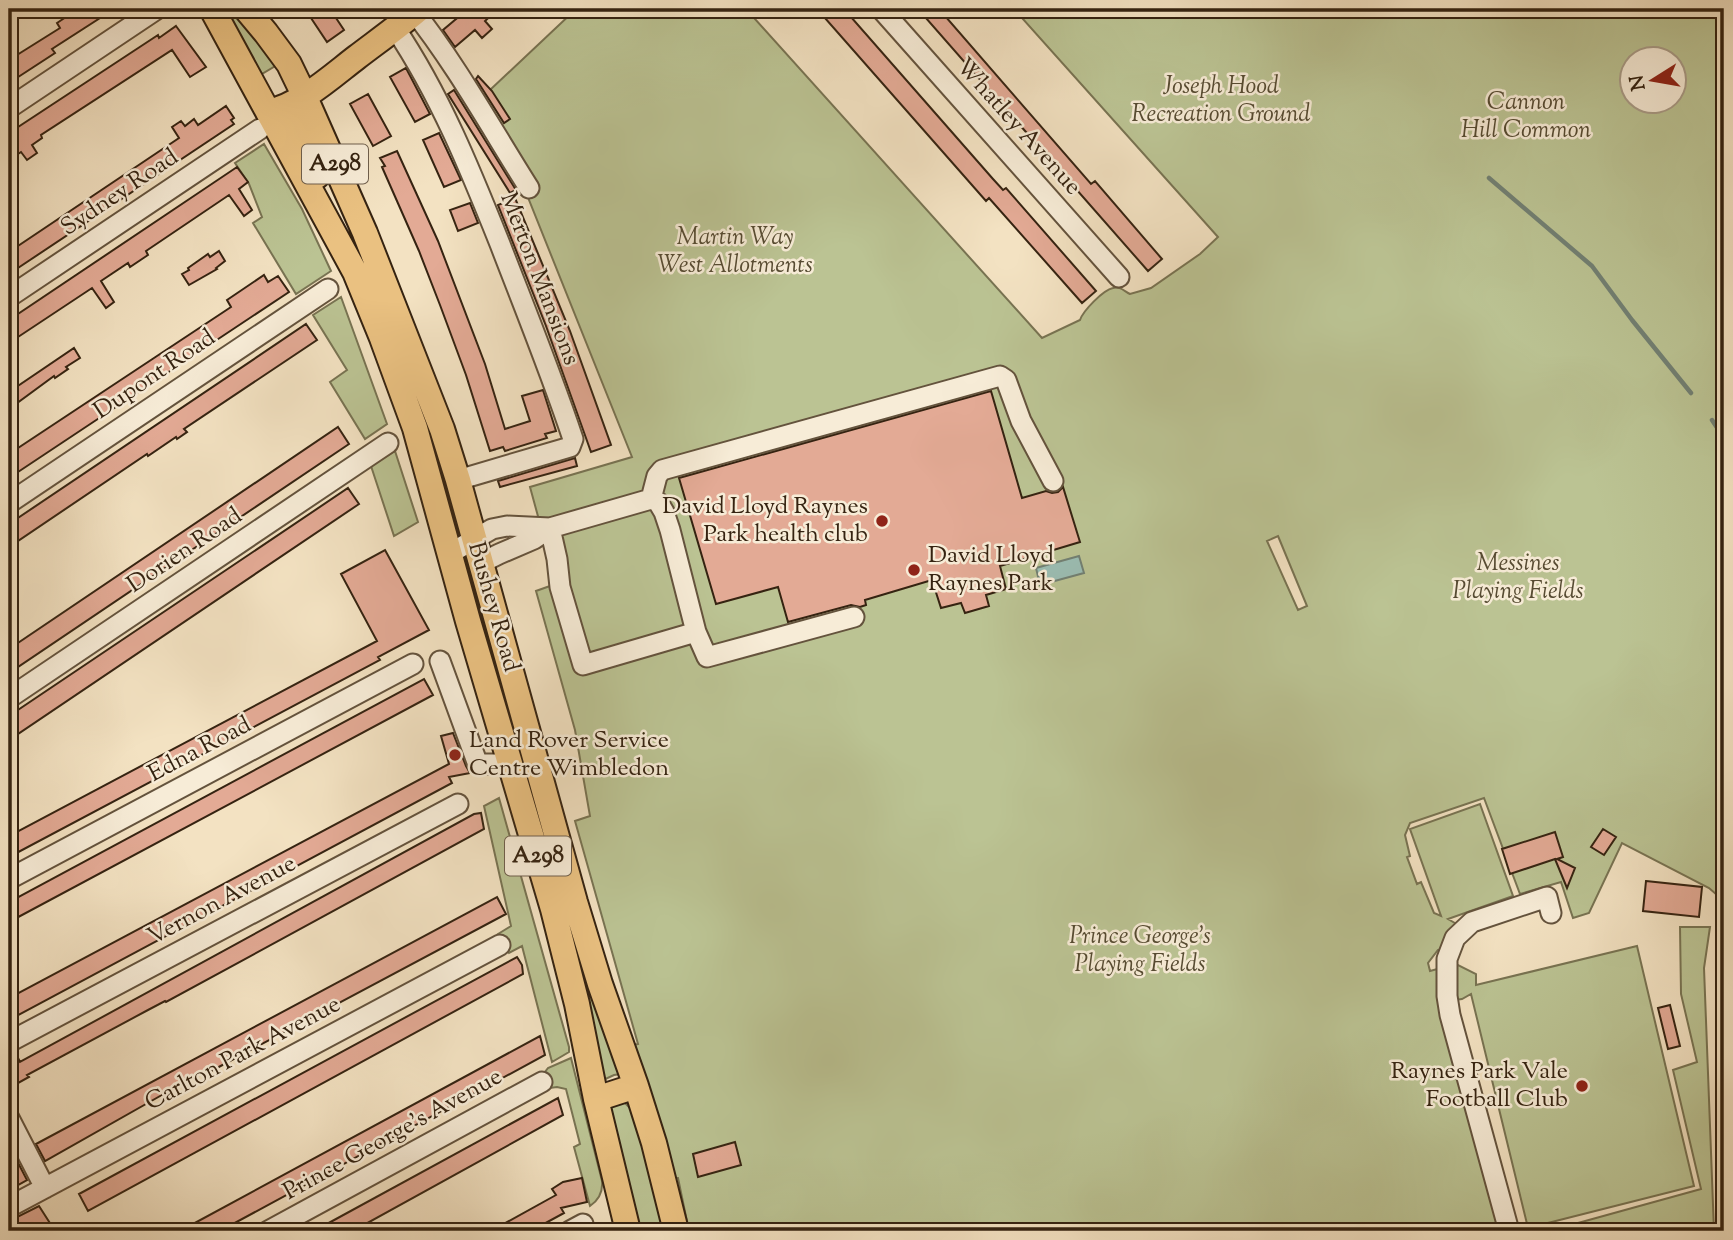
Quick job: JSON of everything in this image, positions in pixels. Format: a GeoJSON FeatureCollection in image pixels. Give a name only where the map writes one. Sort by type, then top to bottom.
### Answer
{"type":"FeatureCollection","features":[{"type":"Feature","properties":{"kind":"main road","name":"Bushey Road"},"geometry":{"type":"LineString","coordinates":[[212,9],[264,121],[326,216],[355,272],[415,428],[449,554],[557,922],[628,1231]]}},
{"type":"Feature","properties":{"kind":"main road","name":"Bushey Road"},"geometry":{"type":"LineString","coordinates":[[246,9],[289,64],[365,233],[442,429],[575,902],[654,1143],[676,1231]]}},
{"type":"Feature","properties":{"kind":"main road"},"geometry":{"type":"LineString","coordinates":[[264,121],[302,97],[415,10]]}},
{"type":"Feature","properties":{"kind":"main road","name":"Bushey Road"},"geometry":{"type":"LineString","coordinates":[[302,97],[296,116],[323,194],[326,216]]}},
{"type":"Feature","properties":{"kind":"main road"},"geometry":{"type":"LineString","coordinates":[[596,1099],[636,1086]]}},
{"type":"Feature","properties":{"kind":"street"},"geometry":{"type":"LineString","coordinates":[[9,108],[158,9]]}},
{"type":"Feature","properties":{"kind":"street","name":"Whatley Avenue"},"geometry":{"type":"LineString","coordinates":[[881,9],[1119,277]]}},
{"type":"Feature","properties":{"kind":"street"},"geometry":{"type":"LineString","coordinates":[[415,10],[529,188]]}},
{"type":"Feature","properties":{"kind":"street","name":"Merton Mansions"},"geometry":{"type":"LineString","coordinates":[[395,28],[446,116],[479,192],[550,369],[573,439],[570,447],[458,480]]}},
{"type":"Feature","properties":{"kind":"street","name":"Sydney Road"},"geometry":{"type":"LineString","coordinates":[[9,298],[264,121]]}},
{"type":"Feature","properties":{"kind":"street","name":"Dupont Road"},"geometry":{"type":"LineString","coordinates":[[9,503],[328,289]]}},
{"type":"Feature","properties":{"kind":"street"},"geometry":{"type":"LineString","coordinates":[[651,499],[657,476],[662,470],[1000,376],[1006,380],[1021,421],[1053,481]]}},
{"type":"Feature","properties":{"kind":"street","name":"Dorien Road"},"geometry":{"type":"LineString","coordinates":[[9,698],[388,443]]}},
{"type":"Feature","properties":{"kind":"street"},"geometry":{"type":"LineString","coordinates":[[481,564],[534,539],[550,528],[651,499],[658,502],[664,512],[696,632],[707,657],[854,617]]}},
{"type":"Feature","properties":{"kind":"street"},"geometry":{"type":"LineString","coordinates":[[449,554],[492,529],[507,526],[550,528]]}},
{"type":"Feature","properties":{"kind":"street"},"geometry":{"type":"LineString","coordinates":[[550,528],[560,587],[583,665],[696,632]]}},
{"type":"Feature","properties":{"kind":"street"},"geometry":{"type":"LineString","coordinates":[[440,661],[477,762],[512,764]]}},
{"type":"Feature","properties":{"kind":"street","name":"Edna Road"},"geometry":{"type":"LineString","coordinates":[[9,879],[414,664]]}},
{"type":"Feature","properties":{"kind":"street","name":"Vernon Avenue"},"geometry":{"type":"LineString","coordinates":[[9,1042],[458,804]]}},
{"type":"Feature","properties":{"kind":"street"},"geometry":{"type":"LineString","coordinates":[[1509,1231],[1450,1015],[1447,959],[1455,937],[1472,922],[1547,897],[1551,913]]}},
{"type":"Feature","properties":{"kind":"street","name":"Carlton Park Avenue"},"geometry":{"type":"LineString","coordinates":[[9,1207],[500,945]]}},
{"type":"Feature","properties":{"kind":"street","name":"Prince George's Avenue"},"geometry":{"type":"LineString","coordinates":[[268,1231],[542,1082]]}},
{"type":"Feature","properties":{"kind":"street"},"geometry":{"type":"LineString","coordinates":[[9,1118],[45,1188]]}},
{"type":"Feature","properties":{"kind":"green space"},"geometry":{"type":"Polygon","coordinates":[[[224,9],[233,9],[277,65],[260,75],[224,9]]]}},
{"type":"Feature","properties":{"kind":"green space"},"geometry":{"type":"Polygon","coordinates":[[[576,9],[746,9],[1042,338],[1080,320],[1094,301],[1113,288],[1130,294],[1151,288],[1200,254],[1218,237],[1014,9],[1724,9],[1724,901],[1709,888],[1622,843],[1589,913],[1573,918],[1561,882],[1520,894],[1484,798],[1410,823],[1405,835],[1410,856],[1407,857],[1417,884],[1421,882],[1434,913],[1441,916],[1410,829],[1480,804],[1513,896],[1448,919],[1460,926],[1444,949],[1438,950],[1428,963],[1430,971],[1456,964],[1476,974],[1476,985],[1637,946],[1694,1186],[1528,1228],[1471,994],[1462,999],[1439,1002],[1501,1231],[689,1231],[678,1178],[669,1178],[629,1046],[638,1044],[575,821],[590,816],[575,730],[536,591],[550,586],[548,553],[530,487],[632,457],[525,190],[473,106],[576,9]],[[1278,536],[1267,541],[1298,610],[1307,606],[1278,536]]]}},
{"type":"Feature","properties":{"kind":"green space"},"geometry":{"type":"Polygon","coordinates":[[[264,144],[302,209],[331,271],[296,294],[253,223],[262,217],[249,184],[235,163],[264,144]]]}},
{"type":"Feature","properties":{"kind":"green space"},"geometry":{"type":"Polygon","coordinates":[[[341,297],[387,424],[365,439],[330,382],[347,370],[313,315],[341,297]]]}},
{"type":"Feature","properties":{"kind":"green space"},"geometry":{"type":"Polygon","coordinates":[[[395,451],[418,522],[394,536],[371,466],[395,451]]]}},
{"type":"Feature","properties":{"kind":"green space"},"geometry":{"type":"Polygon","coordinates":[[[471,565],[622,1074],[601,1081],[489,663],[485,628],[469,572],[471,565]]]}},
{"type":"Feature","properties":{"kind":"green space"},"geometry":{"type":"Polygon","coordinates":[[[499,798],[569,1047],[569,1052],[552,1062],[522,946],[509,953],[498,934],[511,926],[484,806],[499,798]]]}},
{"type":"Feature","properties":{"kind":"green space"},"geometry":{"type":"Polygon","coordinates":[[[1680,927],[1710,927],[1704,968],[1714,1231],[1549,1231],[1701,1189],[1673,1070],[1697,1062],[1681,994],[1680,927]]]}},
{"type":"Feature","properties":{"kind":"green space"},"geometry":{"type":"Polygon","coordinates":[[[571,1058],[602,1181],[600,1195],[590,1206],[574,1147],[580,1144],[566,1089],[550,1088],[545,1072],[571,1058]]]}},
{"type":"Feature","properties":{"kind":"green space"},"geometry":{"type":"Polygon","coordinates":[[[624,1102],[632,1110],[666,1231],[639,1231],[609,1107],[624,1102]]]}},
{"type":"Feature","properties":{"kind":"water"},"geometry":{"type":"Polygon","coordinates":[[[1079,556],[1084,573],[1040,585],[1036,568],[1079,556]]]}},
{"type":"Feature","properties":{"kind":"building"},"geometry":{"type":"Polygon","coordinates":[[[78,9],[114,9],[52,49],[55,53],[9,83],[9,60],[60,28],[57,23],[78,9]]]}},
{"type":"Feature","properties":{"kind":"building"},"geometry":{"type":"Polygon","coordinates":[[[305,9],[330,9],[344,30],[327,42],[305,9]]]}},
{"type":"Feature","properties":{"kind":"building"},"geometry":{"type":"Polygon","coordinates":[[[468,9],[498,9],[485,21],[492,29],[482,38],[475,30],[455,47],[443,30],[468,9]]]}},
{"type":"Feature","properties":{"kind":"building"},"geometry":{"type":"Polygon","coordinates":[[[817,9],[844,9],[993,179],[1003,190],[1006,188],[1096,291],[1082,303],[989,198],[986,201],[817,9]]]}},
{"type":"Feature","properties":{"kind":"building"},"geometry":{"type":"Polygon","coordinates":[[[918,9],[939,9],[1091,184],[1095,181],[1162,259],[1148,271],[918,9]]]}},
{"type":"Feature","properties":{"kind":"building"},"geometry":{"type":"Polygon","coordinates":[[[176,26],[206,67],[190,77],[172,50],[41,135],[42,138],[32,145],[37,153],[27,160],[21,152],[9,160],[9,133],[158,35],[159,38],[176,26]]]}},
{"type":"Feature","properties":{"kind":"building"},"geometry":{"type":"Polygon","coordinates":[[[406,68],[430,114],[415,122],[390,77],[406,68]]]}},
{"type":"Feature","properties":{"kind":"building"},"geometry":{"type":"Polygon","coordinates":[[[478,76],[492,91],[510,119],[504,123],[476,79],[478,76]]]}},
{"type":"Feature","properties":{"kind":"building"},"geometry":{"type":"Polygon","coordinates":[[[454,90],[516,190],[510,193],[448,94],[454,90]]]}},
{"type":"Feature","properties":{"kind":"building"},"geometry":{"type":"Polygon","coordinates":[[[368,94],[391,136],[373,146],[350,104],[368,94]]]}},
{"type":"Feature","properties":{"kind":"building"},"geometry":{"type":"Polygon","coordinates":[[[226,106],[234,118],[231,120],[234,124],[9,274],[9,252],[179,138],[172,127],[181,121],[185,126],[194,119],[198,125],[226,106]]]}},
{"type":"Feature","properties":{"kind":"building"},"geometry":{"type":"Polygon","coordinates":[[[439,133],[461,180],[444,187],[423,140],[439,133]]]}},
{"type":"Feature","properties":{"kind":"building"},"geometry":{"type":"Polygon","coordinates":[[[397,151],[438,241],[485,364],[505,429],[530,421],[522,396],[543,390],[556,431],[545,434],[547,438],[505,451],[503,447],[490,451],[440,305],[382,167],[385,166],[380,158],[397,151]]]}},
{"type":"Feature","properties":{"kind":"building"},"geometry":{"type":"Polygon","coordinates":[[[237,167],[248,182],[239,189],[252,210],[244,216],[229,195],[146,251],[148,255],[130,267],[128,263],[101,281],[114,302],[106,308],[92,288],[9,343],[9,320],[237,167]]]}},
{"type":"Feature","properties":{"kind":"building"},"geometry":{"type":"Polygon","coordinates":[[[515,198],[570,331],[611,445],[591,452],[546,326],[498,205],[515,198]]]}},
{"type":"Feature","properties":{"kind":"building"},"geometry":{"type":"Polygon","coordinates":[[[470,203],[478,223],[458,231],[450,210],[470,203]]]}},
{"type":"Feature","properties":{"kind":"building"},"geometry":{"type":"Polygon","coordinates":[[[219,251],[225,261],[217,269],[189,285],[182,274],[208,254],[210,257],[219,251]]]}},
{"type":"Feature","properties":{"kind":"building"},"geometry":{"type":"Polygon","coordinates":[[[264,275],[268,282],[278,276],[289,292],[9,478],[9,454],[231,307],[227,300],[264,275]]]}},
{"type":"Feature","properties":{"kind":"building"},"geometry":{"type":"Polygon","coordinates":[[[306,324],[317,340],[184,429],[187,432],[177,439],[176,437],[148,456],[147,454],[9,547],[9,524],[306,324]]]}},
{"type":"Feature","properties":{"kind":"building"},"geometry":{"type":"Polygon","coordinates":[[[74,348],[80,358],[9,409],[9,392],[74,348]]]}},
{"type":"Feature","properties":{"kind":"building","name":"David Lloyd Raynes Park health club"},"geometry":{"type":"Polygon","coordinates":[[[991,391],[1022,498],[1046,491],[1058,492],[1063,487],[1080,542],[1000,566],[1006,589],[986,595],[989,606],[965,613],[961,603],[941,608],[932,580],[865,600],[866,605],[860,607],[851,605],[788,622],[778,587],[716,604],[679,478],[991,391]]]}},
{"type":"Feature","properties":{"kind":"building"},"geometry":{"type":"Polygon","coordinates":[[[338,427],[349,444],[9,673],[9,649],[338,427]]]}},
{"type":"Feature","properties":{"kind":"building"},"geometry":{"type":"Polygon","coordinates":[[[575,458],[577,466],[500,487],[498,481],[575,458]]]}},
{"type":"Feature","properties":{"kind":"building"},"geometry":{"type":"Polygon","coordinates":[[[348,488],[359,504],[9,740],[9,716],[348,488]]]}},
{"type":"Feature","properties":{"kind":"building"},"geometry":{"type":"Polygon","coordinates":[[[385,550],[429,630],[378,657],[380,660],[9,857],[9,836],[377,641],[341,574],[385,550]]]}},
{"type":"Feature","properties":{"kind":"building"},"geometry":{"type":"Polygon","coordinates":[[[424,679],[433,695],[9,922],[9,902],[424,679]]]}},
{"type":"Feature","properties":{"kind":"building"},"geometry":{"type":"Polygon","coordinates":[[[453,733],[470,773],[449,777],[452,783],[9,1020],[9,998],[449,764],[441,736],[453,733]]]}},
{"type":"Feature","properties":{"kind":"building"},"geometry":{"type":"Polygon","coordinates":[[[481,813],[484,829],[27,1075],[29,1077],[9,1088],[9,1063],[18,1058],[20,1062],[474,814],[481,813]]]}},
{"type":"Feature","properties":{"kind":"building"},"geometry":{"type":"Polygon","coordinates":[[[1603,829],[1616,837],[1604,855],[1591,847],[1603,829]]]}},
{"type":"Feature","properties":{"kind":"building"},"geometry":{"type":"Polygon","coordinates":[[[1555,832],[1563,857],[1557,859],[1575,868],[1567,888],[1555,859],[1510,874],[1502,849],[1555,832]]]}},
{"type":"Feature","properties":{"kind":"building"},"geometry":{"type":"Polygon","coordinates":[[[1646,881],[1702,887],[1699,917],[1643,911],[1646,881]]]}},
{"type":"Feature","properties":{"kind":"building"},"geometry":{"type":"Polygon","coordinates":[[[497,897],[506,914],[204,1075],[203,1072],[45,1161],[36,1144],[497,897]]]}},
{"type":"Feature","properties":{"kind":"building"},"geometry":{"type":"Polygon","coordinates":[[[517,957],[523,974],[88,1211],[79,1194],[517,957]]]}},
{"type":"Feature","properties":{"kind":"building"},"geometry":{"type":"Polygon","coordinates":[[[1670,1005],[1680,1046],[1668,1049],[1658,1008],[1670,1005]]]}},
{"type":"Feature","properties":{"kind":"building"},"geometry":{"type":"Polygon","coordinates":[[[540,1036],[545,1055],[220,1231],[180,1231],[540,1036]]]}},
{"type":"Feature","properties":{"kind":"building"},"geometry":{"type":"Polygon","coordinates":[[[558,1098],[563,1115],[353,1231],[314,1231],[558,1098]]]}},
{"type":"Feature","properties":{"kind":"building"},"geometry":{"type":"Polygon","coordinates":[[[735,1142],[741,1165],[698,1177],[693,1154],[735,1142]]]}},
{"type":"Feature","properties":{"kind":"building"},"geometry":{"type":"Polygon","coordinates":[[[14,1155],[27,1180],[9,1190],[9,1159],[14,1155]]]}},
{"type":"Feature","properties":{"kind":"building"},"geometry":{"type":"Polygon","coordinates":[[[582,1178],[587,1202],[561,1208],[564,1213],[531,1231],[491,1231],[556,1195],[552,1189],[563,1182],[582,1178]]]}},
{"type":"Feature","properties":{"kind":"building"},"geometry":{"type":"Polygon","coordinates":[[[39,1206],[55,1231],[9,1231],[9,1221],[39,1206]]]}},
{"type":"Feature","properties":{"kind":"waterway"},"geometry":{"type":"LineString","coordinates":[[1489,178],[1592,266],[1691,393]]}},
{"type":"Feature","properties":{"kind":"waterway"},"geometry":{"type":"LineString","coordinates":[[1712,420],[1724,438]]}},
{"type":"Feature","properties":{"kind":"place","name":"David Lloyd Raynes Park health club"},"geometry":{"type":"Point","coordinates":[882,521]}},
{"type":"Feature","properties":{"kind":"place","name":"David Lloyd Raynes Park"},"geometry":{"type":"Point","coordinates":[914,570]}},
{"type":"Feature","properties":{"kind":"place","name":"Land Rover Service Centre Wimbledon"},"geometry":{"type":"Point","coordinates":[455,755]}},
{"type":"Feature","properties":{"kind":"place","name":"Raynes Park Vale Football Club"},"geometry":{"type":"Point","coordinates":[1582,1086]}},
{"type":"Feature","properties":{"kind":"park label","name":"Joseph Hood Recreation Ground"},"geometry":{"type":"Point","coordinates":[1221,101]}},
{"type":"Feature","properties":{"kind":"park label","name":"Cannon Hill Common"},"geometry":{"type":"Point","coordinates":[1526,117]}},
{"type":"Feature","properties":{"kind":"park label","name":"Martin Way West Allotments"},"geometry":{"type":"Point","coordinates":[735,252]}},
{"type":"Feature","properties":{"kind":"park label","name":"Messines Playing Fields"},"geometry":{"type":"Point","coordinates":[1518,578]}},
{"type":"Feature","properties":{"kind":"park label","name":"Prince George's Playing Fields"},"geometry":{"type":"Point","coordinates":[1140,951]}}]}
